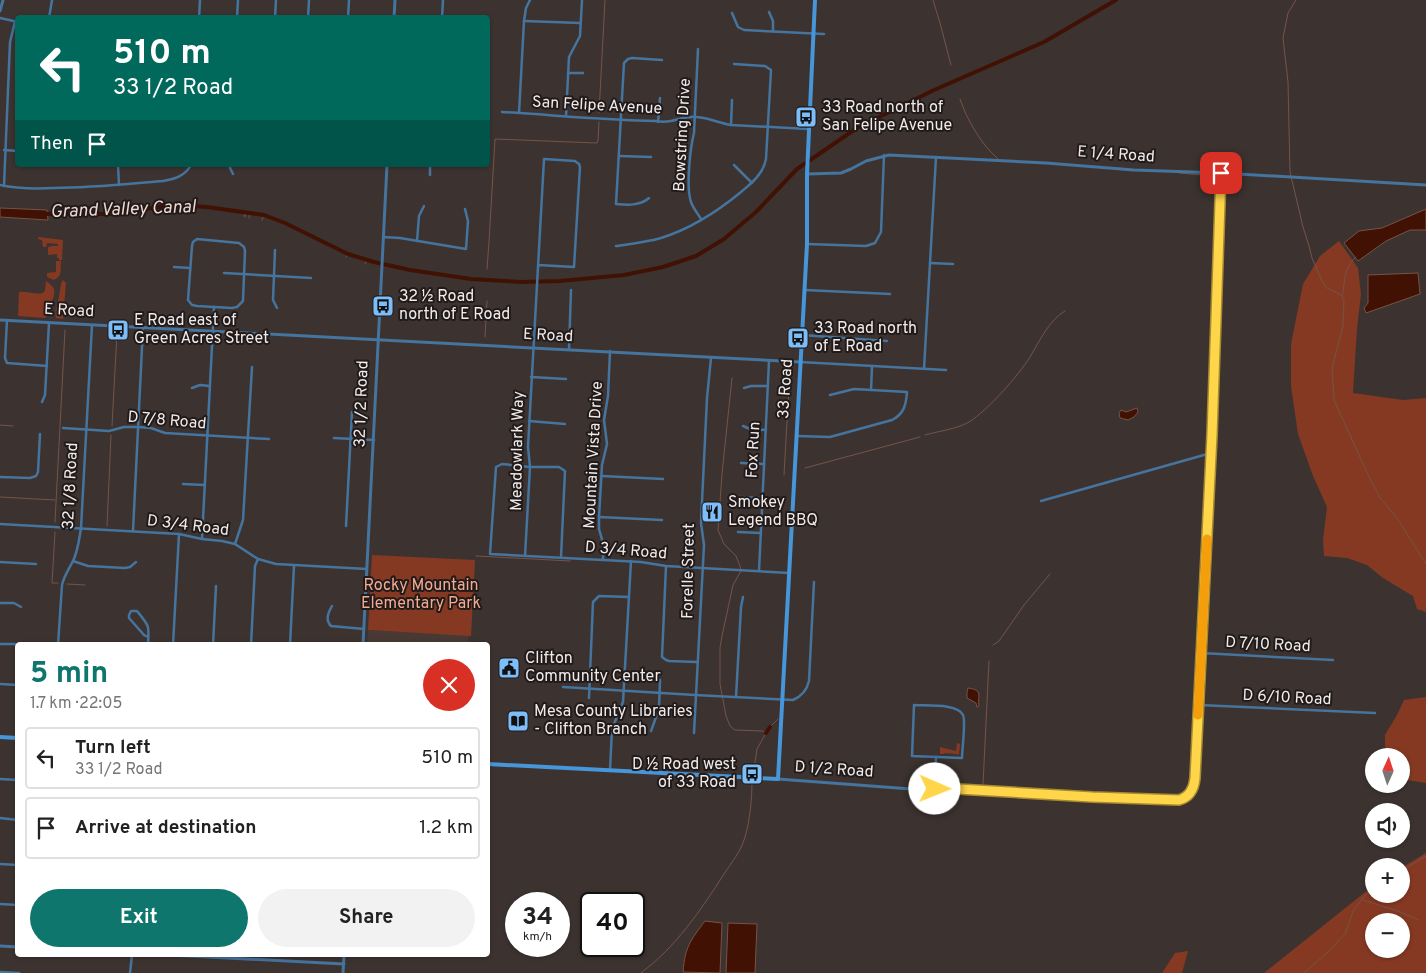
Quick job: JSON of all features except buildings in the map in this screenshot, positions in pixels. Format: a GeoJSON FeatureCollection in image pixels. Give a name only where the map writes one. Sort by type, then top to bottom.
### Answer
{"type":"FeatureCollection","features":[{"type":"Feature","properties":{"kind":"main road","name":"33 Road"},"geometry":{"type":"LineString","coordinates":[[778,779],[795,436],[807,244],[807,168],[815,0]]}},
{"type":"Feature","properties":{"kind":"main road"},"geometry":{"type":"LineString","coordinates":[[0,737],[15,738]]}},
{"type":"Feature","properties":{"kind":"main road","name":"D 1/2 Road"},"geometry":{"type":"LineString","coordinates":[[490,764],[778,779]]}},
{"type":"Feature","properties":{"kind":"street"},"geometry":{"type":"LineString","coordinates":[[0,11],[3,0]]}},
{"type":"Feature","properties":{"kind":"street"},"geometry":{"type":"LineString","coordinates":[[50,15],[52,0]]}},
{"type":"Feature","properties":{"kind":"street"},"geometry":{"type":"LineString","coordinates":[[199,15],[200,0]]}},
{"type":"Feature","properties":{"kind":"street"},"geometry":{"type":"LineString","coordinates":[[237,15],[238,0]]}},
{"type":"Feature","properties":{"kind":"street"},"geometry":{"type":"LineString","coordinates":[[275,15],[276,0]]}},
{"type":"Feature","properties":{"kind":"street"},"geometry":{"type":"LineString","coordinates":[[308,15],[309,0]]}},
{"type":"Feature","properties":{"kind":"street"},"geometry":{"type":"LineString","coordinates":[[348,15],[349,0]]}},
{"type":"Feature","properties":{"kind":"street"},"geometry":{"type":"LineString","coordinates":[[394,15],[395,0]]}},
{"type":"Feature","properties":{"kind":"street"},"geometry":{"type":"LineString","coordinates":[[442,15],[443,0]]}},
{"type":"Feature","properties":{"kind":"street"},"geometry":{"type":"LineString","coordinates":[[519,113],[524,21],[526,8],[530,0]]}},
{"type":"Feature","properties":{"kind":"street"},"geometry":{"type":"LineString","coordinates":[[566,116],[569,57],[580,36],[582,0]]}},
{"type":"Feature","properties":{"kind":"street"},"geometry":{"type":"LineString","coordinates":[[769,12],[773,21],[774,31]]}},
{"type":"Feature","properties":{"kind":"street"},"geometry":{"type":"LineString","coordinates":[[732,13],[738,27],[744,30],[824,34]]}},
{"type":"Feature","properties":{"kind":"street"},"geometry":{"type":"LineString","coordinates":[[0,18],[15,22]]}},
{"type":"Feature","properties":{"kind":"street"},"geometry":{"type":"LineString","coordinates":[[524,21],[581,24]]}},
{"type":"Feature","properties":{"kind":"street"},"geometry":{"type":"LineString","coordinates":[[15,25],[10,42],[2,185],[29,188],[83,188],[119,185],[175,179],[184,174],[189,167]]}},
{"type":"Feature","properties":{"kind":"street","name":"Bowstring Drive"},"geometry":{"type":"LineString","coordinates":[[698,49],[695,116],[688,189],[691,202],[701,219]]}},
{"type":"Feature","properties":{"kind":"street"},"geometry":{"type":"LineString","coordinates":[[649,198],[644,202],[631,205],[616,204],[624,63],[632,58],[662,60]]}},
{"type":"Feature","properties":{"kind":"street"},"geometry":{"type":"LineString","coordinates":[[616,246],[646,242],[680,231],[724,205],[760,175],[766,159],[771,70],[765,66],[734,64]]}},
{"type":"Feature","properties":{"kind":"street"},"geometry":{"type":"LineString","coordinates":[[568,72],[583,73]]}},
{"type":"Feature","properties":{"kind":"street"},"geometry":{"type":"LineString","coordinates":[[658,122],[660,98]]}},
{"type":"Feature","properties":{"kind":"street"},"geometry":{"type":"LineString","coordinates":[[731,125],[732,100]]}},
{"type":"Feature","properties":{"kind":"street","name":"San Felipe Avenue"},"geometry":{"type":"LineString","coordinates":[[502,112],[658,122],[695,116],[707,118],[721,124],[809,129]]}},
{"type":"Feature","properties":{"kind":"street"},"geometry":{"type":"LineString","coordinates":[[4,150],[15,151]]}},
{"type":"Feature","properties":{"kind":"street"},"geometry":{"type":"LineString","coordinates":[[807,244],[866,246],[872,245],[878,240],[881,228],[884,155]]}},
{"type":"Feature","properties":{"kind":"street","name":"E 1/4 Road"},"geometry":{"type":"LineString","coordinates":[[807,174],[841,172],[884,155],[1426,185]]}},
{"type":"Feature","properties":{"kind":"street"},"geometry":{"type":"LineString","coordinates":[[619,156],[651,157]]}},
{"type":"Feature","properties":{"kind":"street"},"geometry":{"type":"LineString","coordinates":[[924,369],[936,157]]}},
{"type":"Feature","properties":{"kind":"street","name":"Meadowlark Way"},"geometry":{"type":"LineString","coordinates":[[525,556],[530,467],[528,447],[531,377],[544,159],[575,161],[580,167],[574,267],[538,265]]}},
{"type":"Feature","properties":{"kind":"street"},"geometry":{"type":"LineString","coordinates":[[734,165],[752,183]]}},
{"type":"Feature","properties":{"kind":"street"},"geometry":{"type":"LineString","coordinates":[[118,167],[119,185]]}},
{"type":"Feature","properties":{"kind":"street"},"geometry":{"type":"LineString","coordinates":[[230,167],[233,174]]}},
{"type":"Feature","properties":{"kind":"street","name":"32 1/2 Road"},"geometry":{"type":"LineString","coordinates":[[363,642],[386,167]]}},
{"type":"Feature","properties":{"kind":"street"},"geometry":{"type":"LineString","coordinates":[[430,167],[430,175]]}},
{"type":"Feature","properties":{"kind":"street"},"geometry":{"type":"LineString","coordinates":[[1199,705],[1211,453],[1221,173]]}},
{"type":"Feature","properties":{"kind":"street"},"geometry":{"type":"LineString","coordinates":[[417,241],[419,216],[424,206]]}},
{"type":"Feature","properties":{"kind":"street"},"geometry":{"type":"LineString","coordinates":[[383,237],[466,249],[468,221],[464,210]]}},
{"type":"Feature","properties":{"kind":"street"},"geometry":{"type":"LineString","coordinates":[[195,240],[239,243],[245,250],[243,301],[240,305],[232,308],[197,306],[190,303],[188,297],[190,268],[192,246],[195,240]]}},
{"type":"Feature","properties":{"kind":"street"},"geometry":{"type":"LineString","coordinates":[[275,250],[273,300],[277,308]]}},
{"type":"Feature","properties":{"kind":"street"},"geometry":{"type":"LineString","coordinates":[[930,263],[953,264]]}},
{"type":"Feature","properties":{"kind":"street"},"geometry":{"type":"LineString","coordinates":[[174,267],[190,268]]}},
{"type":"Feature","properties":{"kind":"street"},"geometry":{"type":"LineString","coordinates":[[224,274],[311,278]]}},
{"type":"Feature","properties":{"kind":"street"},"geometry":{"type":"LineString","coordinates":[[569,350],[572,290]]}},
{"type":"Feature","properties":{"kind":"street"},"geometry":{"type":"LineString","coordinates":[[804,290],[890,294]]}},
{"type":"Feature","properties":{"kind":"street"},"geometry":{"type":"LineString","coordinates":[[202,539],[214,307]]}},
{"type":"Feature","properties":{"kind":"street","name":"E Road"},"geometry":{"type":"LineString","coordinates":[[0,320],[946,370]]}},
{"type":"Feature","properties":{"kind":"street"},"geometry":{"type":"LineString","coordinates":[[7,320],[5,358],[7,363],[47,366]]}},
{"type":"Feature","properties":{"kind":"street"},"geometry":{"type":"LineString","coordinates":[[42,402],[45,395],[49,323]]}},
{"type":"Feature","properties":{"kind":"street","name":"32 1/8 Road"},"geometry":{"type":"LineString","coordinates":[[58,642],[63,579],[79,545],[81,528],[92,325]]}},
{"type":"Feature","properties":{"kind":"street"},"geometry":{"type":"LineString","coordinates":[[133,531],[143,327]]}},
{"type":"Feature","properties":{"kind":"street"},"geometry":{"type":"LineString","coordinates":[[802,335],[887,341]]}},
{"type":"Feature","properties":{"kind":"street","name":"Mountain Vista Drive"},"geometry":{"type":"LineString","coordinates":[[603,560],[599,517],[602,466],[607,444],[604,420],[608,396],[610,352]]}},
{"type":"Feature","properties":{"kind":"street","name":"Forelle Street"},"geometry":{"type":"LineString","coordinates":[[694,733],[704,545],[700,523],[711,358]]}},
{"type":"Feature","properties":{"kind":"street","name":"Fox Run"},"geometry":{"type":"LineString","coordinates":[[759,571],[770,360]]}},
{"type":"Feature","properties":{"kind":"street"},"geometry":{"type":"LineString","coordinates":[[871,390],[872,366]]}},
{"type":"Feature","properties":{"kind":"street"},"geometry":{"type":"LineString","coordinates":[[234,544],[243,520],[252,367]]}},
{"type":"Feature","properties":{"kind":"street"},"geometry":{"type":"LineString","coordinates":[[531,377],[566,380]]}},
{"type":"Feature","properties":{"kind":"street"},"geometry":{"type":"LineString","coordinates":[[192,388],[200,385],[210,386]]}},
{"type":"Feature","properties":{"kind":"street"},"geometry":{"type":"LineString","coordinates":[[744,388],[768,386]]}},
{"type":"Feature","properties":{"kind":"street"},"geometry":{"type":"LineString","coordinates":[[795,436],[830,437],[892,420],[902,412],[907,392],[854,389],[830,396]]}},
{"type":"Feature","properties":{"kind":"street"},"geometry":{"type":"LineString","coordinates":[[346,526],[352,412]]}},
{"type":"Feature","properties":{"kind":"street"},"geometry":{"type":"LineString","coordinates":[[529,421],[565,424]]}},
{"type":"Feature","properties":{"kind":"street"},"geometry":{"type":"LineString","coordinates":[[743,426],[750,429],[766,430]]}},
{"type":"Feature","properties":{"kind":"street","name":"D 7/8 Road"},"geometry":{"type":"LineString","coordinates":[[63,428],[109,431],[124,427],[138,427],[151,428],[165,434],[269,439]]}},
{"type":"Feature","properties":{"kind":"street"},"geometry":{"type":"LineString","coordinates":[[0,476],[30,478],[36,476],[38,472],[40,434]]}},
{"type":"Feature","properties":{"kind":"street"},"geometry":{"type":"LineString","coordinates":[[334,438],[374,440]]}},
{"type":"Feature","properties":{"kind":"street"},"geometry":{"type":"LineString","coordinates":[[1041,501],[1211,453]]}},
{"type":"Feature","properties":{"kind":"street"},"geometry":{"type":"LineString","coordinates":[[741,463],[765,464]]}},
{"type":"Feature","properties":{"kind":"street","name":"D 3/4 Road"},"geometry":{"type":"LineString","coordinates":[[530,467],[502,464],[496,467],[490,554],[561,557],[666,566],[789,573]]}},
{"type":"Feature","properties":{"kind":"street"},"geometry":{"type":"LineString","coordinates":[[530,467],[559,467],[565,471],[561,557]]}},
{"type":"Feature","properties":{"kind":"street"},"geometry":{"type":"LineString","coordinates":[[602,476],[663,479]]}},
{"type":"Feature","properties":{"kind":"street"},"geometry":{"type":"LineString","coordinates":[[183,484],[204,485]]}},
{"type":"Feature","properties":{"kind":"street"},"geometry":{"type":"LineString","coordinates":[[739,497],[763,498]]}},
{"type":"Feature","properties":{"kind":"street"},"geometry":{"type":"LineString","coordinates":[[599,517],[662,520]]}},
{"type":"Feature","properties":{"kind":"street","name":"D 3/4 Road"},"geometry":{"type":"LineString","coordinates":[[0,524],[179,534],[202,539],[222,540],[234,544],[271,564],[367,569]]}},
{"type":"Feature","properties":{"kind":"street"},"geometry":{"type":"LineString","coordinates":[[738,532],[761,533]]}},
{"type":"Feature","properties":{"kind":"street"},"geometry":{"type":"LineString","coordinates":[[173,642],[179,534]]}},
{"type":"Feature","properties":{"kind":"street"},"geometry":{"type":"LineString","coordinates":[[251,642],[255,566],[258,558]]}},
{"type":"Feature","properties":{"kind":"street"},"geometry":{"type":"LineString","coordinates":[[73,561],[88,566],[125,568],[130,567],[136,562]]}},
{"type":"Feature","properties":{"kind":"street"},"geometry":{"type":"LineString","coordinates":[[0,562],[36,564]]}},
{"type":"Feature","properties":{"kind":"street"},"geometry":{"type":"LineString","coordinates":[[610,770],[612,729],[621,708],[624,691],[631,562]]}},
{"type":"Feature","properties":{"kind":"street"},"geometry":{"type":"LineString","coordinates":[[290,642],[294,566]]}},
{"type":"Feature","properties":{"kind":"street"},"geometry":{"type":"LineString","coordinates":[[666,566],[662,657],[669,661],[697,662]]}},
{"type":"Feature","properties":{"kind":"street"},"geometry":{"type":"LineString","coordinates":[[564,687],[793,700],[800,696],[807,688],[809,681],[814,582]]}},
{"type":"Feature","properties":{"kind":"street"},"geometry":{"type":"LineString","coordinates":[[213,642],[216,586]]}},
{"type":"Feature","properties":{"kind":"street"},"geometry":{"type":"LineString","coordinates":[[589,698],[593,602],[599,596],[629,597]]}},
{"type":"Feature","properties":{"kind":"street"},"geometry":{"type":"LineString","coordinates":[[736,697],[743,597]]}},
{"type":"Feature","properties":{"kind":"street"},"geometry":{"type":"LineString","coordinates":[[0,602],[14,603],[21,607]]}},
{"type":"Feature","properties":{"kind":"street"},"geometry":{"type":"LineString","coordinates":[[332,606],[328,613],[328,622],[331,626],[364,629]]}},
{"type":"Feature","properties":{"kind":"street"},"geometry":{"type":"LineString","coordinates":[[148,637],[129,618],[131,611],[137,611],[148,624],[148,637],[148,642]]}},
{"type":"Feature","properties":{"kind":"street"},"geometry":{"type":"LineString","coordinates":[[0,644],[15,644]]}},
{"type":"Feature","properties":{"kind":"street","name":"D 7/10 Road"},"geometry":{"type":"LineString","coordinates":[[1202,653],[1333,660]]}},
{"type":"Feature","properties":{"kind":"street"},"geometry":{"type":"LineString","coordinates":[[651,731],[658,715],[660,680]]}},
{"type":"Feature","properties":{"kind":"street"},"geometry":{"type":"LineString","coordinates":[[0,684],[15,685]]}},
{"type":"Feature","properties":{"kind":"street"},"geometry":{"type":"LineString","coordinates":[[914,705],[952,707],[958,709],[963,715],[962,758],[936,757],[912,756],[914,705]]}},
{"type":"Feature","properties":{"kind":"street","name":"D 6/10 Road"},"geometry":{"type":"LineString","coordinates":[[1199,705],[1375,713]]}},
{"type":"Feature","properties":{"kind":"street","name":"D 1/2 Road"},"geometry":{"type":"LineString","coordinates":[[778,779],[911,789],[958,789],[1179,800],[1189,794],[1194,784],[1199,705]]}},
{"type":"Feature","properties":{"kind":"street"},"geometry":{"type":"LineString","coordinates":[[935,789],[936,757]]}},
{"type":"Feature","properties":{"kind":"street"},"geometry":{"type":"LineString","coordinates":[[0,779],[15,780]]}},
{"type":"Feature","properties":{"kind":"street"},"geometry":{"type":"LineString","coordinates":[[0,818],[15,820]]}},
{"type":"Feature","properties":{"kind":"street"},"geometry":{"type":"LineString","coordinates":[[0,864],[15,864]]}},
{"type":"Feature","properties":{"kind":"street"},"geometry":{"type":"LineString","coordinates":[[0,904],[15,905]]}},
{"type":"Feature","properties":{"kind":"street"},"geometry":{"type":"LineString","coordinates":[[0,946],[15,947]]}},
{"type":"Feature","properties":{"kind":"street"},"geometry":{"type":"LineString","coordinates":[[130,973],[132,957]]}},
{"type":"Feature","properties":{"kind":"street"},"geometry":{"type":"LineString","coordinates":[[208,957],[344,964]]}},
{"type":"Feature","properties":{"kind":"street"},"geometry":{"type":"LineString","coordinates":[[343,973],[344,957]]}},
{"type":"Feature","properties":{"kind":"street"},"geometry":{"type":"LineString","coordinates":[[0,972],[19,973]]}},
{"type":"Feature","properties":{"kind":"shaded area"},"geometry":{"type":"Polygon","coordinates":[[[0,208],[47,210],[48,220],[0,217],[0,208]]]}},
{"type":"Feature","properties":{"kind":"shaded area"},"geometry":{"type":"Polygon","coordinates":[[[1426,209],[1426,230],[1410,230],[1386,241],[1358,261],[1344,243],[1359,231],[1382,228],[1426,209]]]}},
{"type":"Feature","properties":{"kind":"shaded area"},"geometry":{"type":"Polygon","coordinates":[[[1418,273],[1420,294],[1366,313],[1364,308],[1368,303],[1368,275],[1418,273]]]}},
{"type":"Feature","properties":{"kind":"shaded area"},"geometry":{"type":"Polygon","coordinates":[[[1137,408],[1138,412],[1134,417],[1128,420],[1120,418],[1119,413],[1121,410],[1126,412],[1137,408]]]}},
{"type":"Feature","properties":{"kind":"shaded area"},"geometry":{"type":"Polygon","coordinates":[[[368,630],[469,635],[468,642],[367,642],[368,630]]]}},
{"type":"Feature","properties":{"kind":"shaded area"},"geometry":{"type":"Polygon","coordinates":[[[968,688],[978,692],[979,706],[977,707],[976,703],[967,698],[968,688]]]}},
{"type":"Feature","properties":{"kind":"shaded area"},"geometry":{"type":"Polygon","coordinates":[[[705,921],[722,923],[720,973],[683,972],[685,956],[689,945],[705,921]]]}},
{"type":"Feature","properties":{"kind":"shaded area"},"geometry":{"type":"Polygon","coordinates":[[[728,923],[757,924],[755,973],[726,973],[728,923]]]}},
{"type":"Feature","properties":{"kind":"green space"},"geometry":{"type":"Polygon","coordinates":[[[38,237],[63,240],[62,260],[57,258],[57,254],[48,255],[48,247],[58,246],[58,244],[47,243],[46,247],[43,247],[42,240],[38,239],[38,237]]]}},
{"type":"Feature","properties":{"kind":"green space"},"geometry":{"type":"Polygon","coordinates":[[[1339,241],[1358,268],[1361,294],[1353,393],[1403,400],[1426,398],[1426,612],[1417,609],[1413,596],[1383,578],[1367,565],[1347,558],[1324,556],[1323,540],[1327,507],[1313,476],[1298,434],[1291,386],[1291,344],[1303,284],[1320,256],[1339,241]]]}},
{"type":"Feature","properties":{"kind":"green space"},"geometry":{"type":"Polygon","coordinates":[[[56,261],[61,261],[60,272],[59,276],[54,280],[47,277],[47,273],[56,272],[56,261]]]}},
{"type":"Feature","properties":{"kind":"green space"},"geometry":{"type":"Polygon","coordinates":[[[63,280],[66,283],[63,319],[56,318],[55,312],[63,280]]]}},
{"type":"Feature","properties":{"kind":"green space"},"geometry":{"type":"Polygon","coordinates":[[[46,281],[53,287],[54,293],[49,312],[45,318],[18,316],[19,292],[43,293],[46,281]]]}},
{"type":"Feature","properties":{"kind":"green space","name":"Rocky Mountain Elementary Park"},"geometry":{"type":"Polygon","coordinates":[[[372,555],[475,560],[471,636],[368,630],[372,555]]]}},
{"type":"Feature","properties":{"kind":"green space"},"geometry":{"type":"Polygon","coordinates":[[[1426,697],[1426,783],[1410,780],[1410,748],[1385,748],[1385,735],[1404,700],[1426,697]]]}},
{"type":"Feature","properties":{"kind":"green space"},"geometry":{"type":"Polygon","coordinates":[[[957,743],[960,744],[959,755],[940,754],[940,747],[956,751],[957,743]]]}},
{"type":"Feature","properties":{"kind":"green space"},"geometry":{"type":"Polygon","coordinates":[[[1426,853],[1426,973],[1264,973],[1365,892],[1365,903],[1410,903],[1410,863],[1426,853]]]}},
{"type":"Feature","properties":{"kind":"green space"},"geometry":{"type":"Polygon","coordinates":[[[1188,951],[1182,973],[1162,973],[1175,953],[1188,951]]]}},
{"type":"Feature","properties":{"kind":"waterway"},"geometry":{"type":"LineString","coordinates":[[599,113],[605,0]]}},
{"type":"Feature","properties":{"kind":"waterway"},"geometry":{"type":"LineString","coordinates":[[933,0],[951,65]]}},
{"type":"Feature","properties":{"kind":"waterway","name":"Grand Valley Canal"},"geometry":{"type":"LineString","coordinates":[[43,214],[109,214],[174,205],[207,207],[264,215],[285,223],[348,254],[410,270],[471,279],[521,282],[560,281],[624,275],[663,267],[696,256],[724,239],[756,212],[797,169],[857,128],[934,90],[1044,42],[1116,0]]}},
{"type":"Feature","properties":{"kind":"waterway"},"geometry":{"type":"LineString","coordinates":[[1296,0],[1288,13],[1283,38],[1288,82],[1290,172],[1312,258],[1327,288],[1341,296]]}},
{"type":"Feature","properties":{"kind":"waterway"},"geometry":{"type":"LineString","coordinates":[[960,99],[975,131],[998,159]]}},
{"type":"Feature","properties":{"kind":"waterway"},"geometry":{"type":"LineString","coordinates":[[487,269],[495,139],[597,143],[599,122]]}},
{"type":"Feature","properties":{"kind":"waterway"},"geometry":{"type":"LineString","coordinates":[[1179,173],[1215,176]]}},
{"type":"Feature","properties":{"kind":"waterway","name":"Grand Valley Canal"},"geometry":{"type":"LineString","coordinates":[[244,216],[245,212]]}},
{"type":"Feature","properties":{"kind":"waterway","name":"Grand Valley Canal"},"geometry":{"type":"LineString","coordinates":[[245,217],[246,213]]}},
{"type":"Feature","properties":{"kind":"waterway","name":"Grand Valley Canal"},"geometry":{"type":"LineString","coordinates":[[249,218],[250,213]]}},
{"type":"Feature","properties":{"kind":"waterway","name":"Grand Valley Canal"},"geometry":{"type":"LineString","coordinates":[[72,214],[72,219]]}},
{"type":"Feature","properties":{"kind":"waterway","name":"Grand Valley Canal"},"geometry":{"type":"LineString","coordinates":[[262,220],[264,215]]}},
{"type":"Feature","properties":{"kind":"waterway"},"geometry":{"type":"LineString","coordinates":[[1356,257],[1348,266],[1344,280],[1342,297],[1344,299],[1343,326],[1332,368],[1334,400],[1381,499],[1397,518],[1426,564]]}},
{"type":"Feature","properties":{"kind":"waterway","name":"Grand Valley Canal"},"geometry":{"type":"LineString","coordinates":[[365,264],[367,260]]}},
{"type":"Feature","properties":{"kind":"waterway"},"geometry":{"type":"LineString","coordinates":[[485,337],[487,301]]}},
{"type":"Feature","properties":{"kind":"waterway"},"geometry":{"type":"LineString","coordinates":[[925,435],[969,422],[985,410],[1018,373],[1049,326],[1065,311]]}},
{"type":"Feature","properties":{"kind":"waterway"},"geometry":{"type":"LineString","coordinates":[[55,522],[65,330]]}},
{"type":"Feature","properties":{"kind":"waterway"},"geometry":{"type":"LineString","coordinates":[[112,426],[117,333]]}},
{"type":"Feature","properties":{"kind":"waterway"},"geometry":{"type":"LineString","coordinates":[[784,475],[790,368]]}},
{"type":"Feature","properties":{"kind":"waterway"},"geometry":{"type":"LineString","coordinates":[[732,378],[718,530],[724,544],[736,556],[741,571],[733,585],[722,636],[720,684],[726,716],[730,726],[735,730],[763,731],[766,733],[757,749],[754,769]]}},
{"type":"Feature","properties":{"kind":"waterway"},"geometry":{"type":"LineString","coordinates":[[0,425],[13,426]]}},
{"type":"Feature","properties":{"kind":"waterway"},"geometry":{"type":"LineString","coordinates":[[107,526],[111,435]]}},
{"type":"Feature","properties":{"kind":"waterway"},"geometry":{"type":"LineString","coordinates":[[805,468],[920,437]]}},
{"type":"Feature","properties":{"kind":"waterway"},"geometry":{"type":"LineString","coordinates":[[0,497],[55,500]]}},
{"type":"Feature","properties":{"kind":"waterway"},"geometry":{"type":"LineString","coordinates":[[55,532],[52,583],[58,583]]}},
{"type":"Feature","properties":{"kind":"waterway"},"geometry":{"type":"LineString","coordinates":[[476,556],[570,561]]}},
{"type":"Feature","properties":{"kind":"waterway"},"geometry":{"type":"LineString","coordinates":[[993,645],[999,641],[1024,605],[1050,574]]}},
{"type":"Feature","properties":{"kind":"waterway"},"geometry":{"type":"LineString","coordinates":[[67,584],[85,585]]}},
{"type":"Feature","properties":{"kind":"waterway"},"geometry":{"type":"LineString","coordinates":[[983,785],[989,661]]}},
{"type":"Feature","properties":{"kind":"waterway"},"geometry":{"type":"LineString","coordinates":[[770,727],[778,719]]}},
{"type":"Feature","properties":{"kind":"waterway"},"geometry":{"type":"LineString","coordinates":[[766,733],[770,727]]}},
{"type":"Feature","properties":{"kind":"waterway"},"geometry":{"type":"LineString","coordinates":[[641,973],[677,940],[739,852],[748,824],[752,780]]}},
{"type":"Feature","properties":{"kind":"waterway"},"geometry":{"type":"LineString","coordinates":[[1410,866],[1426,856]]}},
{"type":"Feature","properties":{"kind":"waterway"},"geometry":{"type":"LineString","coordinates":[[1304,973],[1345,934],[1354,909],[1365,896]]}},
{"type":"Feature","properties":{"kind":"waterway"},"geometry":{"type":"LineString","coordinates":[[1363,900],[1419,920]]}},
{"type":"Feature","properties":{"kind":"slow traffic"},"geometry":{"type":"LineString","coordinates":[[1198,715],[1207,539]]}},
{"type":"Feature","properties":{"kind":"place","name":"33 Road north of San Felipe Avenue"},"geometry":{"type":"Point","coordinates":[806,117]}},
{"type":"Feature","properties":{"kind":"place","name":"32 ½ Road north of E Road"},"geometry":{"type":"Point","coordinates":[383,306]}},
{"type":"Feature","properties":{"kind":"place","name":"E Road east of Green Acres Street"},"geometry":{"type":"Point","coordinates":[118,330]}},
{"type":"Feature","properties":{"kind":"place","name":"33 Road north of E Road"},"geometry":{"type":"Point","coordinates":[798,338]}},
{"type":"Feature","properties":{"kind":"place","name":"Smokey Legend BBQ"},"geometry":{"type":"Point","coordinates":[712,512]}},
{"type":"Feature","properties":{"kind":"place","name":"Clifton Community Center"},"geometry":{"type":"Point","coordinates":[509,668]}},
{"type":"Feature","properties":{"kind":"place","name":"Mesa County Libraries - Clifton Branch"},"geometry":{"type":"Point","coordinates":[518,721]}},
{"type":"Feature","properties":{"kind":"place","name":"D ½ Road west of 33 Road"},"geometry":{"type":"Point","coordinates":[752,774]}},
{"type":"Feature","properties":{"kind":"route"},"geometry":{"type":"LineString","coordinates":[[935,789],[1179,800],[1187,796],[1193,789],[1206,567],[1221,173]]}}]}
